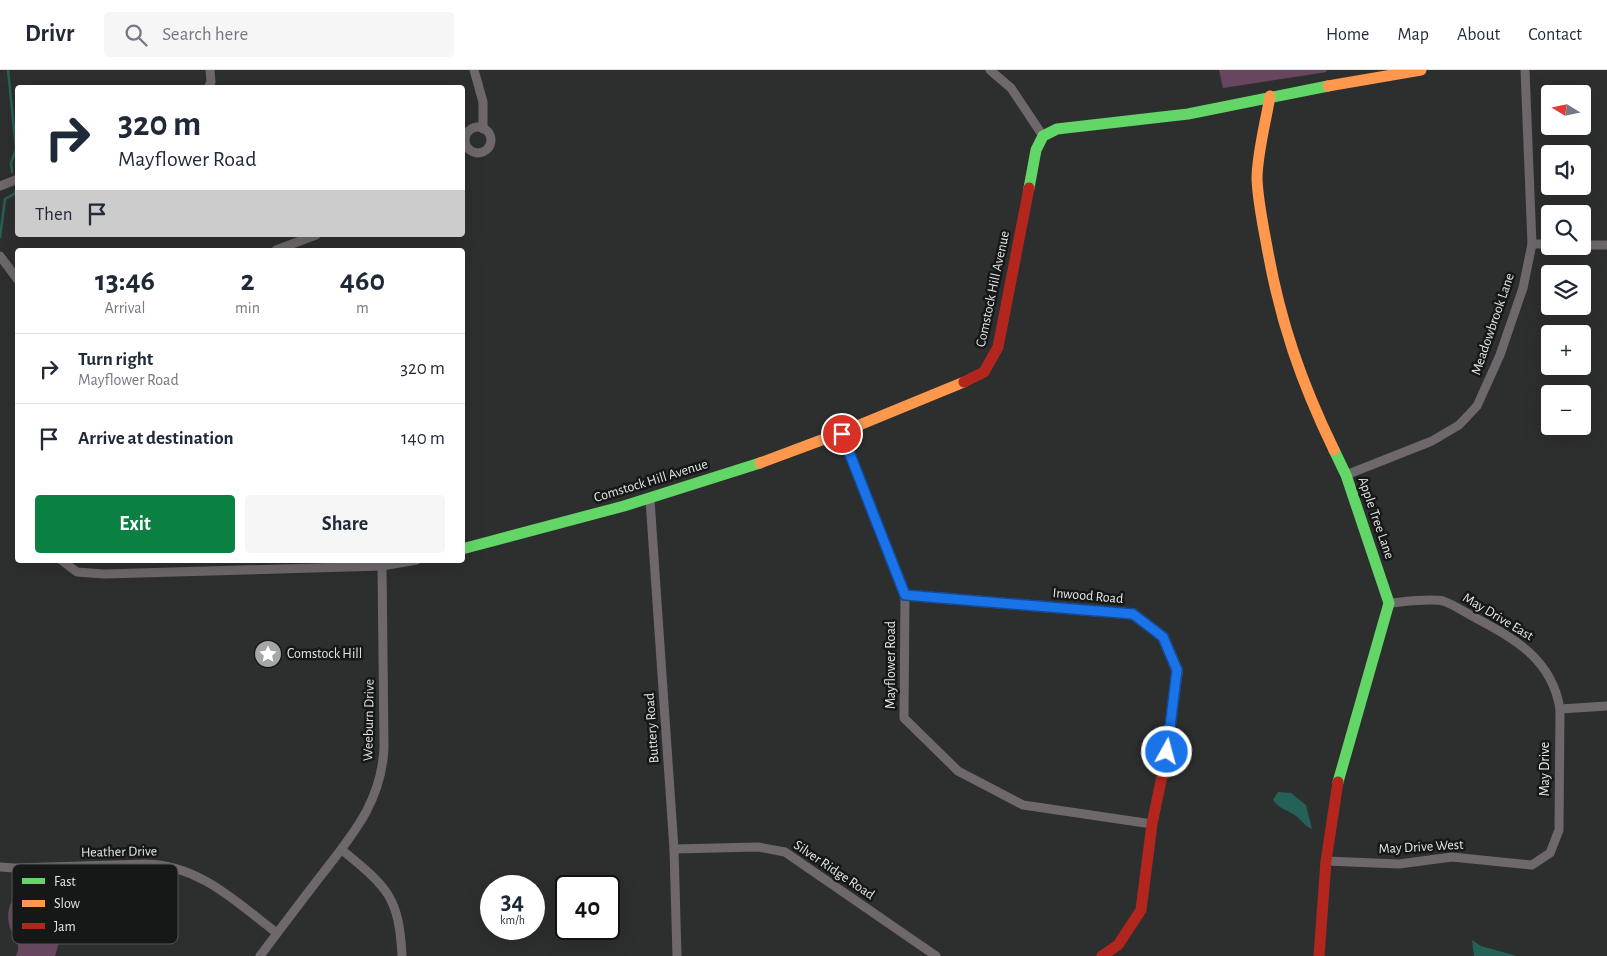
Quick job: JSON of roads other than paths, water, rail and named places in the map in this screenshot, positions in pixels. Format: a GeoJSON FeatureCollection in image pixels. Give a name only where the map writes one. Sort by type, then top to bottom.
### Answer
{"type":"FeatureCollection","features":[{"type":"Feature","properties":{"kind":"street"},"geometry":{"type":"LineString","coordinates":[[210,70],[210,85]]}},
{"type":"Feature","properties":{"kind":"street"},"geometry":{"type":"LineString","coordinates":[[474,70],[483,102],[482,128]]}},
{"type":"Feature","properties":{"kind":"street"},"geometry":{"type":"LineString","coordinates":[[990,70],[1011,88],[1043,136],[1057,129],[1188,114],[1270,96],[1421,70]]}},
{"type":"Feature","properties":{"kind":"street","name":"Meadowbrook Lane"},"geometry":{"type":"LineString","coordinates":[[1346,475],[1432,441],[1459,425],[1477,406],[1500,355],[1523,288],[1532,244],[1525,70]]}},
{"type":"Feature","properties":{"kind":"street","name":"Apple Tree Lane"},"geometry":{"type":"LineString","coordinates":[[1270,96],[1257,178],[1259,204],[1270,270],[1288,342],[1313,407],[1346,475],[1389,603]]}},
{"type":"Feature","properties":{"kind":"street","name":"Comstock Hill Avenue"},"geometry":{"type":"LineString","coordinates":[[465,548],[650,500],[842,434],[984,372],[991,363],[998,347],[1036,150],[1043,136]]}},
{"type":"Feature","properties":{"kind":"street"},"geometry":{"type":"LineString","coordinates":[[0,186],[15,180]]}},
{"type":"Feature","properties":{"kind":"street"},"geometry":{"type":"LineString","coordinates":[[281,248],[311,237]]}},
{"type":"Feature","properties":{"kind":"street"},"geometry":{"type":"LineString","coordinates":[[1532,244],[1541,244]]}},
{"type":"Feature","properties":{"kind":"street"},"geometry":{"type":"LineString","coordinates":[[1591,245],[1607,245]]}},
{"type":"Feature","properties":{"kind":"street"},"geometry":{"type":"LineString","coordinates":[[0,256],[15,276]]}},
{"type":"Feature","properties":{"kind":"street","name":"Mayflower Road"},"geometry":{"type":"LineString","coordinates":[[842,434],[905,595],[904,718],[958,771],[1023,805],[1152,824]]}},
{"type":"Feature","properties":{"kind":"street","name":"Buttery Road"},"geometry":{"type":"LineString","coordinates":[[650,500],[674,849],[677,956]]}},
{"type":"Feature","properties":{"kind":"street"},"geometry":{"type":"LineString","coordinates":[[65,563],[77,572],[104,574],[382,566],[400,563]]}},
{"type":"Feature","properties":{"kind":"street","name":"Weeburn Drive"},"geometry":{"type":"LineString","coordinates":[[260,956],[361,824],[372,802],[384,763],[382,566]]}},
{"type":"Feature","properties":{"kind":"street","name":"Inwood Road"},"geometry":{"type":"LineString","coordinates":[[905,595],[1133,614],[1163,637],[1177,670],[1167,752],[1152,824],[1141,910],[1118,945],[1102,956]]}},
{"type":"Feature","properties":{"kind":"street","name":"May Drive East"},"geometry":{"type":"LineString","coordinates":[[1389,603],[1443,601],[1488,625],[1530,652],[1545,668],[1557,694],[1560,708]]}},
{"type":"Feature","properties":{"kind":"street"},"geometry":{"type":"LineString","coordinates":[[1319,956],[1326,861],[1336,791],[1389,603]]}},
{"type":"Feature","properties":{"kind":"street"},"geometry":{"type":"LineString","coordinates":[[1560,708],[1607,706]]}},
{"type":"Feature","properties":{"kind":"street","name":"May Drive"},"geometry":{"type":"LineString","coordinates":[[1559,830],[1560,708]]}},
{"type":"Feature","properties":{"kind":"street","name":"May Drive West"},"geometry":{"type":"LineString","coordinates":[[1326,861],[1399,864],[1452,857],[1532,865],[1550,853],[1559,830]]}},
{"type":"Feature","properties":{"kind":"street","name":"Silver Ridge Road"},"geometry":{"type":"LineString","coordinates":[[674,849],[758,847],[785,852],[936,956]]}},
{"type":"Feature","properties":{"kind":"street"},"geometry":{"type":"LineString","coordinates":[[342,850],[371,874],[390,894],[398,915],[402,956]]}},
{"type":"Feature","properties":{"kind":"street","name":"Heather Drive"},"geometry":{"type":"LineString","coordinates":[[178,868],[206,880],[277,933]]}},
{"type":"Feature","properties":{"kind":"waterway"},"geometry":{"type":"LineString","coordinates":[[8,70],[15,139]]}},
{"type":"Feature","properties":{"kind":"waterway"},"geometry":{"type":"LineString","coordinates":[[12,172],[11,163],[15,152]]}},
{"type":"Feature","properties":{"kind":"waterway"},"geometry":{"type":"LineString","coordinates":[[0,237],[5,199],[15,192]]}},
{"type":"Feature","properties":{"kind":"place","name":"Comstock Hill"},"geometry":{"type":"Point","coordinates":[268,654]}}]}
